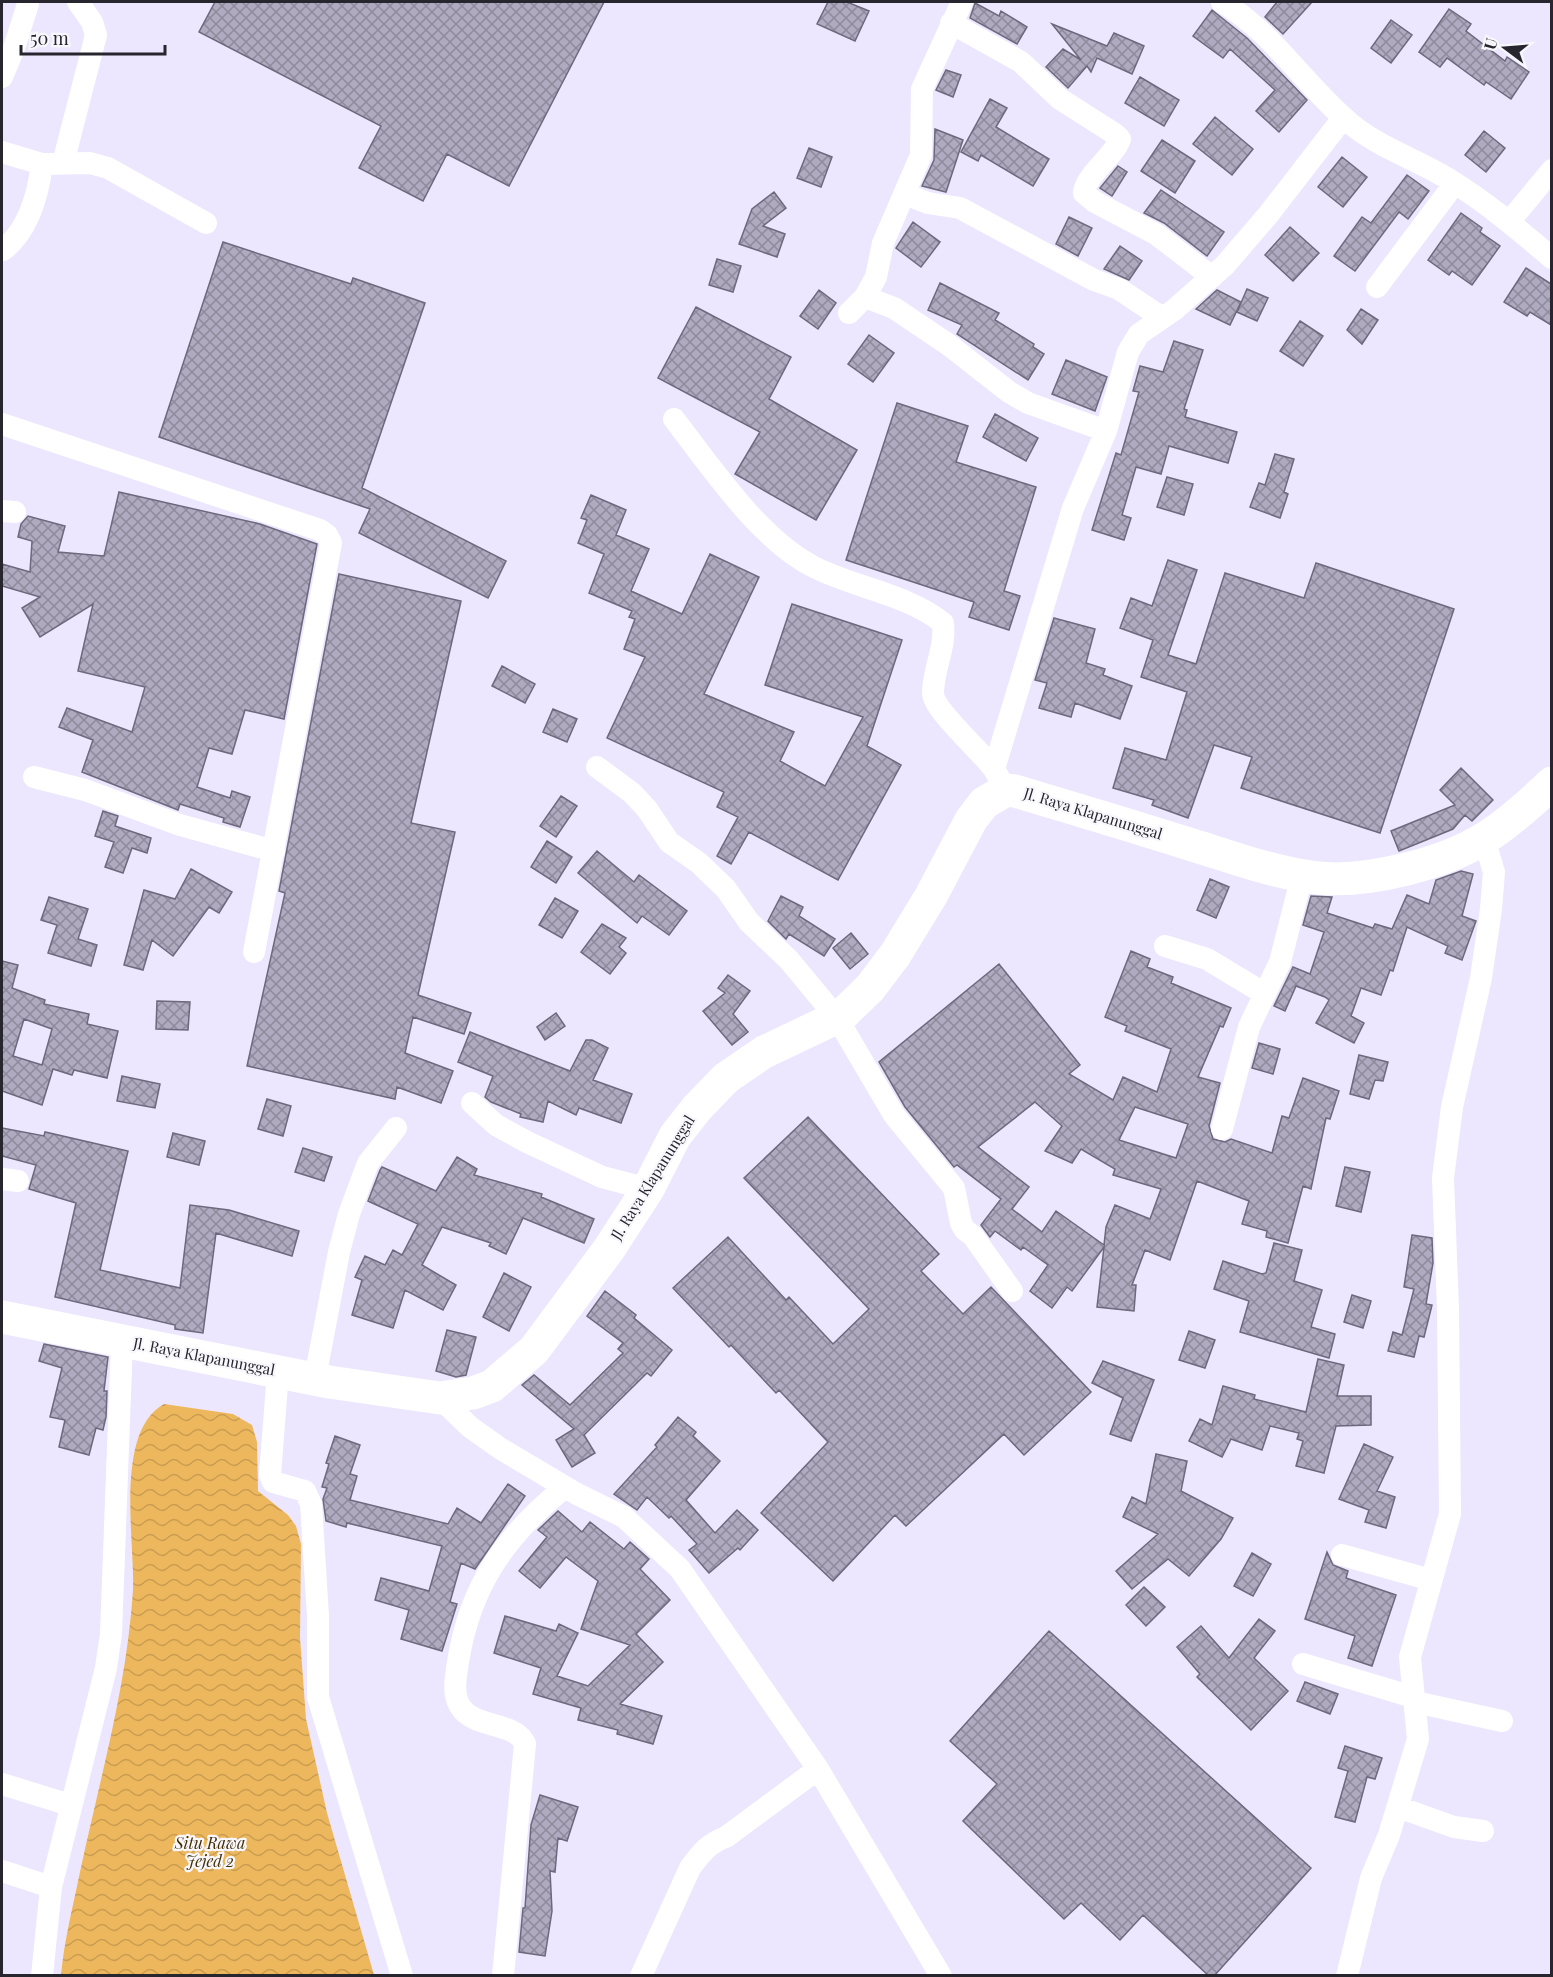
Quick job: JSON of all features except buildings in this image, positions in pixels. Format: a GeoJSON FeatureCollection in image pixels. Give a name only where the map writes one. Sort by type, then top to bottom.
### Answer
{"type":"FeatureCollection","features":[{"type":"Feature","properties":{"kind":"street"},"geometry":{"type":"LineString","coordinates":[[3,250],[14,241],[27,220],[53,164],[96,35],[92,22],[78,2]]}},
{"type":"Feature","properties":{"kind":"street"},"geometry":{"type":"LineString","coordinates":[[962,2],[922,89],[921,155],[883,243],[876,277],[857,305],[894,308],[949,345],[1009,392],[1028,403],[1106,431]]}},
{"type":"Feature","properties":{"kind":"street"},"geometry":{"type":"LineString","coordinates":[[1222,2],[1261,30],[1343,118],[1398,155],[1422,164],[1455,183],[1509,222],[1551,258]]}},
{"type":"Feature","properties":{"kind":"street"},"geometry":{"type":"LineString","coordinates":[[2,77],[28,4]]}},
{"type":"Feature","properties":{"kind":"street"},"geometry":{"type":"LineString","coordinates":[[951,23],[1021,62],[1060,99],[1115,134],[1120,139],[1116,150],[1088,181],[1084,193],[1095,202],[1156,234],[1212,277]]}},
{"type":"Feature","properties":{"kind":"street"},"geometry":{"type":"LineString","coordinates":[[1000,779],[1073,508],[1106,431],[1128,352],[1139,334],[1174,310],[1212,277],[1268,215],[1343,118]]}},
{"type":"Feature","properties":{"kind":"street"},"geometry":{"type":"LineString","coordinates":[[2,152],[53,164],[90,163],[108,168],[206,224]]}},
{"type":"Feature","properties":{"kind":"street"},"geometry":{"type":"LineString","coordinates":[[1509,222],[1551,170]]}},
{"type":"Feature","properties":{"kind":"street"},"geometry":{"type":"LineString","coordinates":[[1377,287],[1455,183]]}},
{"type":"Feature","properties":{"kind":"street"},"geometry":{"type":"LineString","coordinates":[[905,194],[928,203],[960,208],[1094,280],[1119,289],[1161,317]]}},
{"type":"Feature","properties":{"kind":"street"},"geometry":{"type":"LineString","coordinates":[[674,419],[735,497],[792,555],[815,568],[922,609],[943,624],[945,637],[933,695],[935,703],[1000,779]]}},
{"type":"Feature","properties":{"kind":"street"},"geometry":{"type":"LineString","coordinates":[[2,424],[320,530],[327,535],[331,543],[331,555],[254,952]]}},
{"type":"Feature","properties":{"kind":"street"},"geometry":{"type":"LineString","coordinates":[[597,767],[632,793],[647,809],[669,842],[699,863],[726,890],[749,922],[789,960],[837,1018],[894,1115],[954,1188],[965,1230],[973,1236],[1012,1291]]}},
{"type":"Feature","properties":{"kind":"street"},"geometry":{"type":"LineString","coordinates":[[34,777],[86,790],[180,825],[274,851]]}},
{"type":"Feature","properties":{"kind":"street","name":"Jl. Raya Klapanunggal"},"geometry":{"type":"LineString","coordinates":[[2,1317],[315,1378],[440,1398],[473,1393],[492,1386],[534,1350],[609,1249],[648,1189],[675,1136],[697,1108],[726,1078],[764,1052],[837,1018],[870,988],[895,955],[977,811],[1000,779],[1302,876],[1320,878],[1378,875],[1446,855],[1484,839],[1526,808],[1551,783]]}},
{"type":"Feature","properties":{"kind":"street"},"geometry":{"type":"LineString","coordinates":[[1347,1976],[1371,1878],[1398,1807],[1418,1739],[1410,1658],[1450,1514],[1443,1178],[1452,1107],[1481,978],[1492,900],[1494,872],[1484,839]]}},
{"type":"Feature","properties":{"kind":"street"},"geometry":{"type":"LineString","coordinates":[[1222,1129],[1249,1027],[1280,962],[1302,876]]}},
{"type":"Feature","properties":{"kind":"street"},"geometry":{"type":"LineString","coordinates":[[1165,946],[1206,959],[1265,994]]}},
{"type":"Feature","properties":{"kind":"street"},"geometry":{"type":"LineString","coordinates":[[472,1103],[496,1125],[527,1142],[602,1177],[648,1189]]}},
{"type":"Feature","properties":{"kind":"street"},"geometry":{"type":"LineString","coordinates":[[315,1378],[339,1252],[349,1214],[368,1163],[396,1128]]}},
{"type":"Feature","properties":{"kind":"street"},"geometry":{"type":"LineString","coordinates":[[42,1976],[51,1887],[106,1668],[111,1634],[122,1341]]}},
{"type":"Feature","properties":{"kind":"street"},"geometry":{"type":"LineString","coordinates":[[278,1372],[270,1475],[273,1482],[304,1491],[311,1504],[318,1616],[318,1697],[402,1976]]}},
{"type":"Feature","properties":{"kind":"street"},"geometry":{"type":"LineString","coordinates":[[440,1398],[485,1438],[565,1487],[624,1517],[680,1569],[818,1769],[941,1976]]}},
{"type":"Feature","properties":{"kind":"street"},"geometry":{"type":"LineString","coordinates":[[503,1976],[525,1744],[518,1736],[465,1712],[456,1695],[456,1680],[462,1638],[473,1604],[494,1561],[532,1514],[565,1487]]}},
{"type":"Feature","properties":{"kind":"street"},"geometry":{"type":"LineString","coordinates":[[1342,1555],[1431,1580]]}},
{"type":"Feature","properties":{"kind":"street"},"geometry":{"type":"LineString","coordinates":[[1303,1664],[1414,1700],[1502,1721]]}},
{"type":"Feature","properties":{"kind":"street"},"geometry":{"type":"LineString","coordinates":[[641,1976],[690,1868],[700,1854],[711,1843],[726,1838],[818,1769]]}},
{"type":"Feature","properties":{"kind":"street"},"geometry":{"type":"LineString","coordinates":[[2,1784],[70,1805]]}},
{"type":"Feature","properties":{"kind":"street"},"geometry":{"type":"LineString","coordinates":[[1398,1807],[1454,1827],[1484,1831]]}},
{"type":"Feature","properties":{"kind":"street"},"geometry":{"type":"LineString","coordinates":[[2,1871],[51,1887]]}},
{"type":"Feature","properties":{"kind":"water","name":"Situ Rawa Jejed 2"},"geometry":{"type":"Polygon","coordinates":[[[164,1404],[233,1414],[252,1425],[257,1442],[258,1491],[288,1515],[296,1526],[301,1544],[300,1638],[306,1719],[327,1813],[374,1975],[61,1975],[69,1924],[119,1697],[130,1626],[133,1590],[131,1489],[133,1462],[138,1438],[148,1418],[164,1404]]]}}]}
